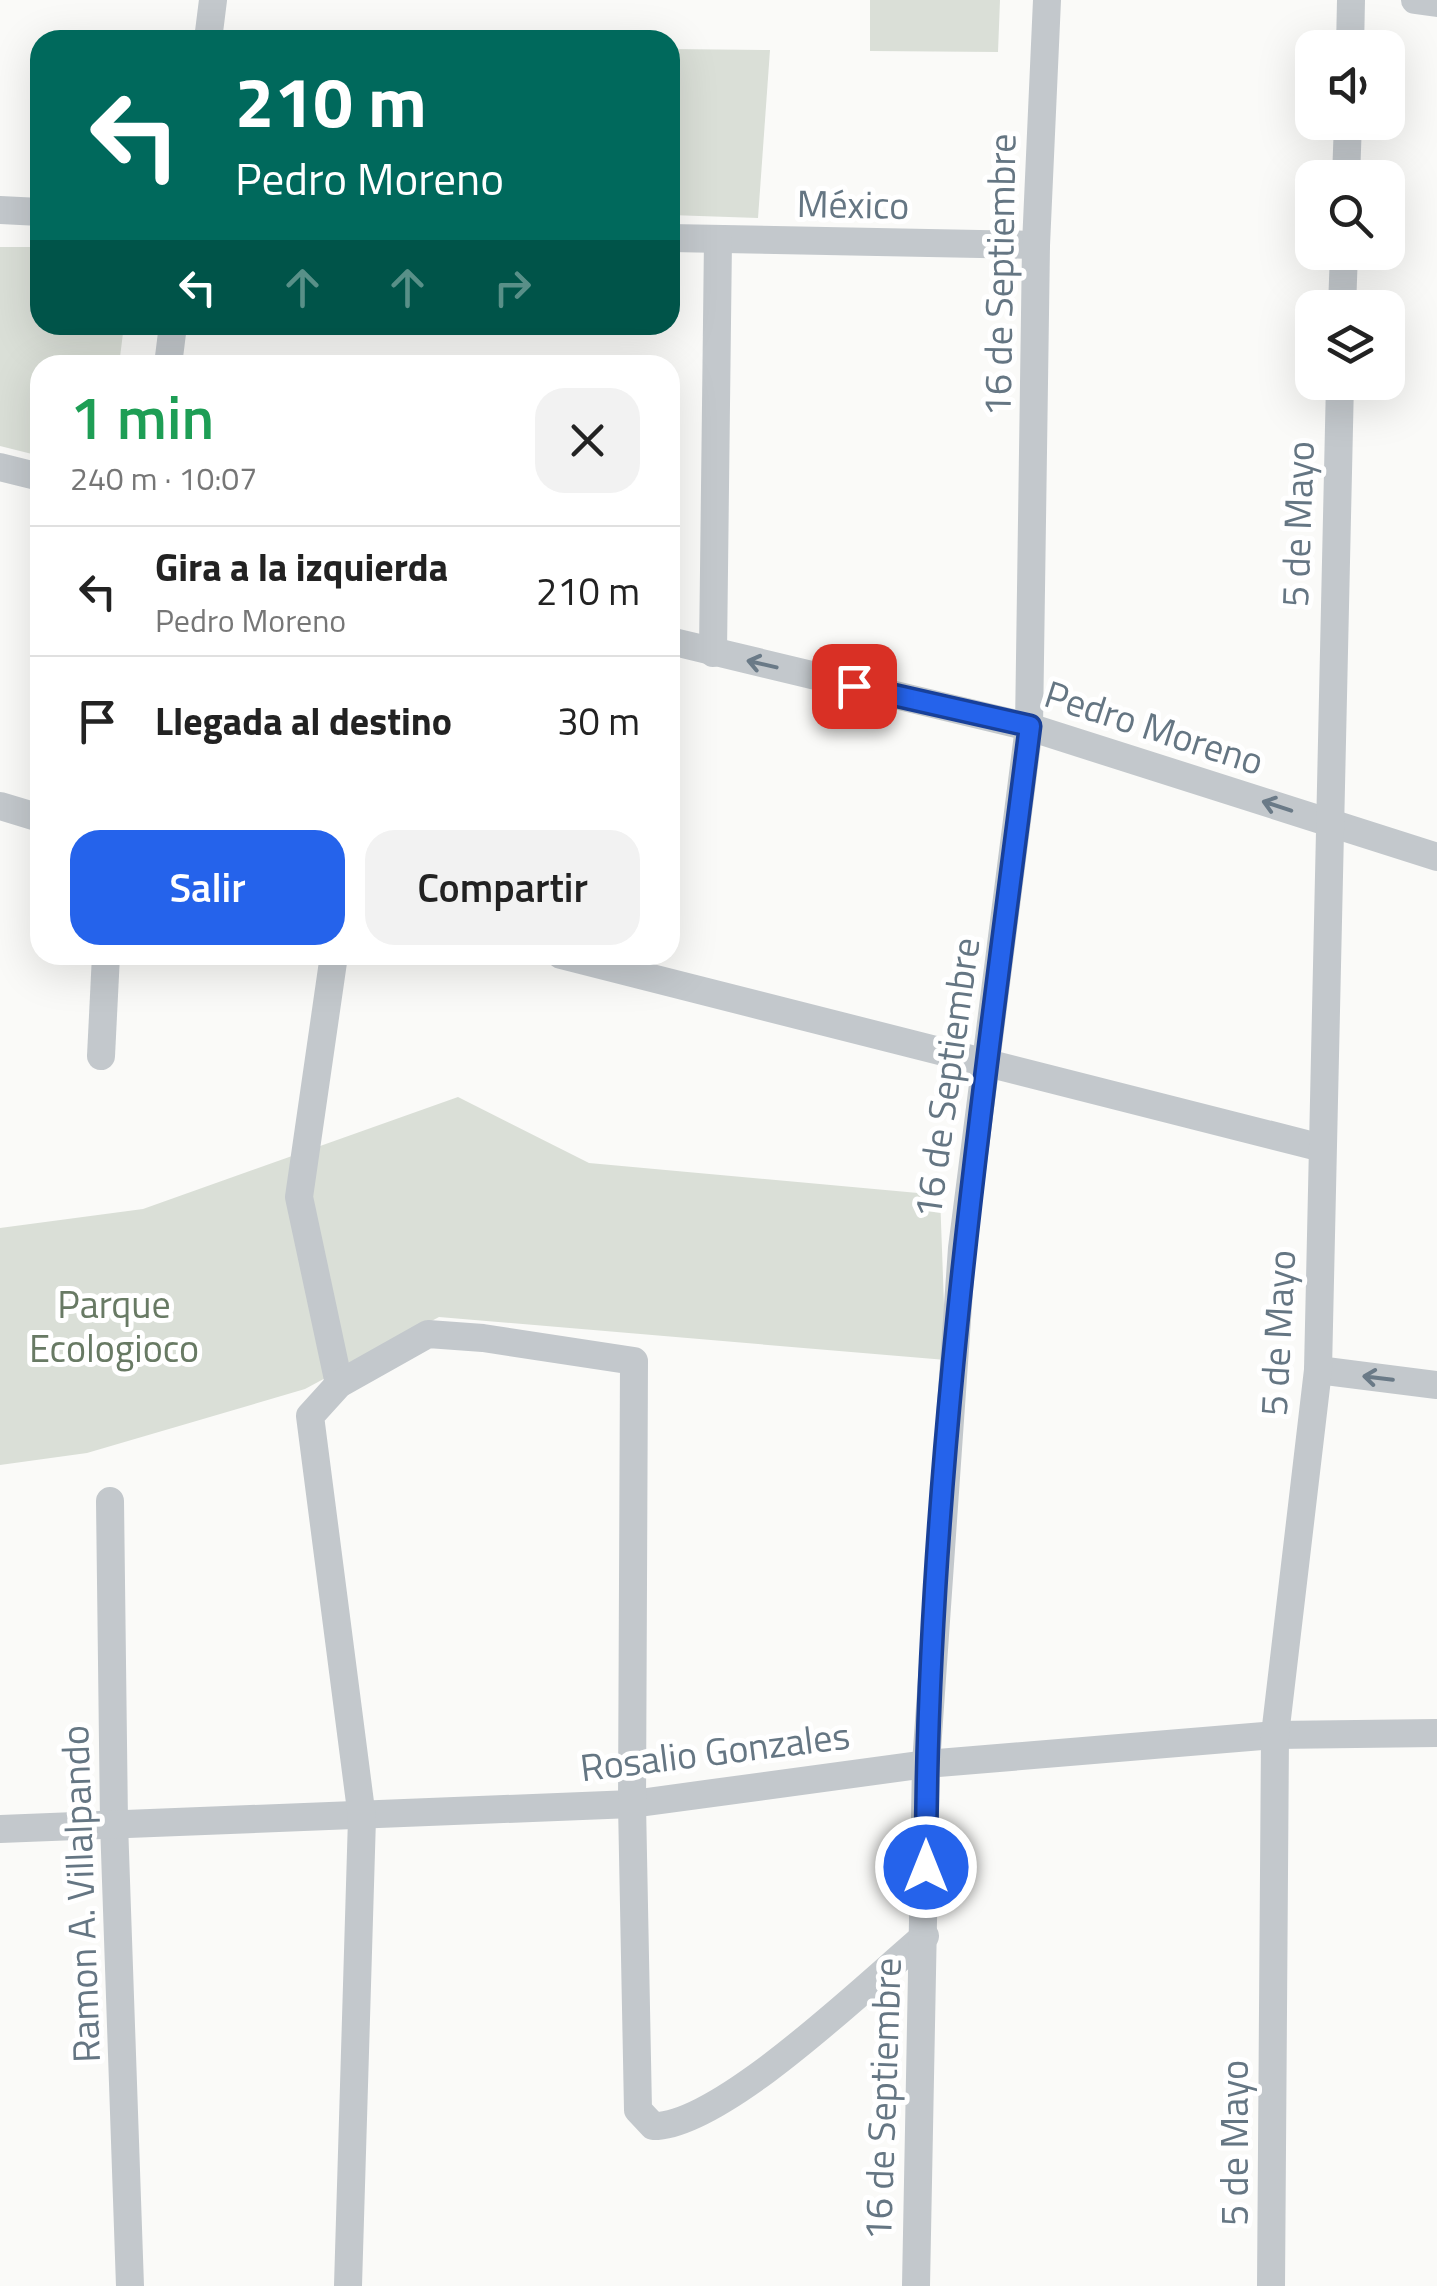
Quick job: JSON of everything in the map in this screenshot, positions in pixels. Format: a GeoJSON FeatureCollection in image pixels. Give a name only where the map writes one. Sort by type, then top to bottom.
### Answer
{"type":"FeatureCollection","features":[{"type":"Feature","properties":{"kind":"street"},"geometry":{"type":"LineString","coordinates":[[209,30],[212,0]]}},
{"type":"Feature","properties":{"kind":"street","name":"16 de Septiembre"},"geometry":{"type":"LineString","coordinates":[[916,2286],[926,1764],[962,1248],[1030,726],[1036,244],[1047,0]]}},
{"type":"Feature","properties":{"kind":"street"},"geometry":{"type":"LineString","coordinates":[[1350,30],[1351,0]]}},
{"type":"Feature","properties":{"kind":"street"},"geometry":{"type":"LineString","coordinates":[[1415,0],[1437,3]]}},
{"type":"Feature","properties":{"kind":"street"},"geometry":{"type":"LineString","coordinates":[[0,210],[30,212]]}},
{"type":"Feature","properties":{"kind":"street","name":"México"},"geometry":{"type":"LineString","coordinates":[[680,238],[1036,244]]}},
{"type":"Feature","properties":{"kind":"street"},"geometry":{"type":"LineString","coordinates":[[714,653],[718,240]]}},
{"type":"Feature","properties":{"kind":"street","name":"5 de Mayo"},"geometry":{"type":"LineString","coordinates":[[1271,2286],[1275,1734],[1318,1370],[1327,822],[1339,400]]}},
{"type":"Feature","properties":{"kind":"street"},"geometry":{"type":"LineString","coordinates":[[0,467],[30,474]]}},
{"type":"Feature","properties":{"kind":"street","name":"Pedro Moreno"},"geometry":{"type":"LineString","coordinates":[[680,644],[1030,726],[1437,857]]}},
{"type":"Feature","properties":{"kind":"street"},"geometry":{"type":"LineString","coordinates":[[0,806],[30,815]]}},
{"type":"Feature","properties":{"kind":"street"},"geometry":{"type":"LineString","coordinates":[[102,1056],[106,965]]}},
{"type":"Feature","properties":{"kind":"street"},"geometry":{"type":"LineString","coordinates":[[333,965],[299,1197],[340,1384]]}},
{"type":"Feature","properties":{"kind":"street"},"geometry":{"type":"LineString","coordinates":[[600,965],[1322,1148]]}},
{"type":"Feature","properties":{"kind":"street"},"geometry":{"type":"LineString","coordinates":[[348,2286],[362,1818],[310,1416],[340,1384],[428,1334],[483,1338],[634,1361],[632,1804],[638,2110],[653,2126],[672,2126],[746,2086],[925,1936]]}},
{"type":"Feature","properties":{"kind":"street"},"geometry":{"type":"LineString","coordinates":[[1318,1370],[1437,1385]]}},
{"type":"Feature","properties":{"kind":"street","name":"Ramon A. Villalpando"},"geometry":{"type":"LineString","coordinates":[[110,1500],[114,1823],[130,2286]]}},
{"type":"Feature","properties":{"kind":"street","name":"Rosalio Gonzales"},"geometry":{"type":"LineString","coordinates":[[0,1829],[362,1818],[632,1804],[926,1764],[1275,1734],[1437,1733]]}},
{"type":"Feature","properties":{"kind":"green space"},"geometry":{"type":"Polygon","coordinates":[[[870,0],[1000,0],[998,52],[870,51],[870,0]]]}},
{"type":"Feature","properties":{"kind":"green space"},"geometry":{"type":"Polygon","coordinates":[[[680,49],[770,50],[758,218],[680,215],[680,49]]]}},
{"type":"Feature","properties":{"kind":"green space"},"geometry":{"type":"Polygon","coordinates":[[[0,247],[30,247],[30,335],[123,335],[120,355],[30,355],[30,454],[0,446],[0,247]]]}},
{"type":"Feature","properties":{"kind":"green space","name":"Parque Ecologioco"},"geometry":{"type":"Polygon","coordinates":[[[458,1097],[589,1163],[940,1195],[946,1360],[439,1317],[305,1389],[87,1453],[0,1465],[0,1228],[143,1209],[458,1097]]]}},
{"type":"Feature","properties":{"kind":"route"},"geometry":{"type":"LineString","coordinates":[[854,686],[1030,726],[962,1248],[926,1764],[926,1867]]}}]}
